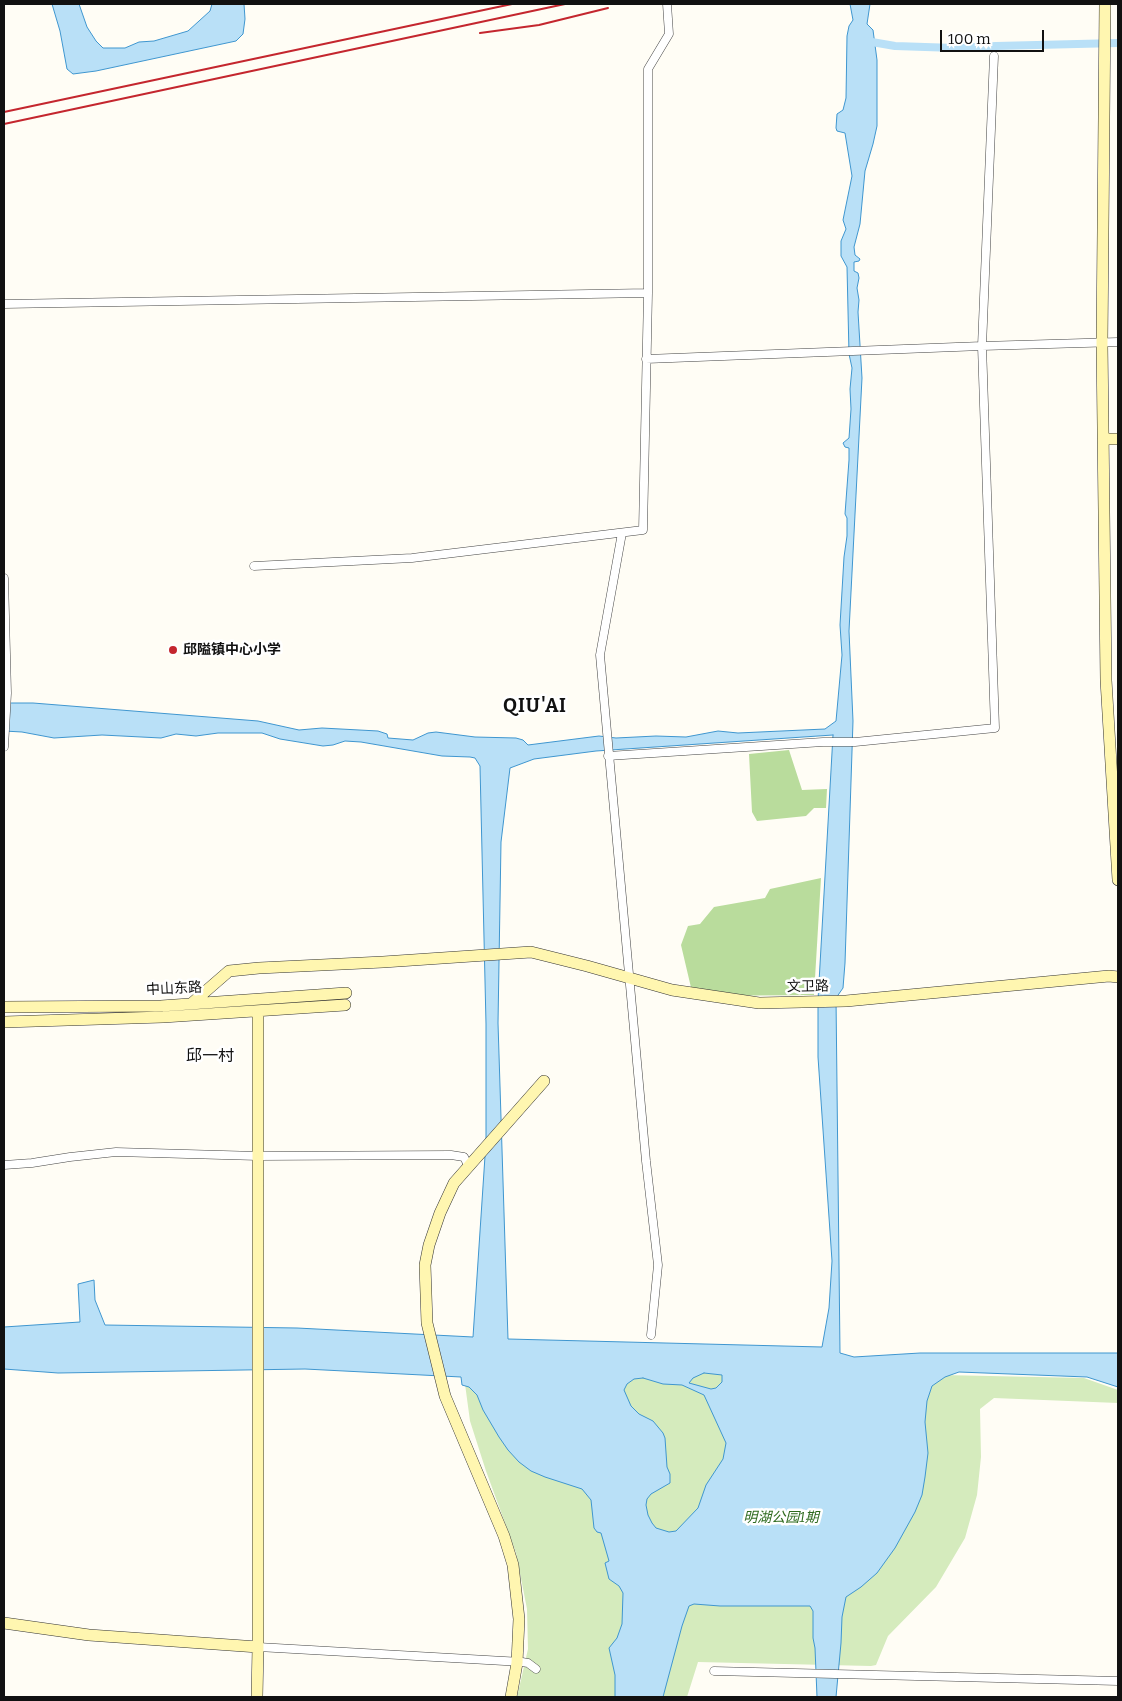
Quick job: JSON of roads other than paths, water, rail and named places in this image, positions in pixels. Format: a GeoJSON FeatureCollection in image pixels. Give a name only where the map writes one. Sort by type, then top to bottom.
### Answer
{"type":"FeatureCollection","features":[{"type":"Feature","properties":{"kind":"street"},"geometry":{"type":"LineString","coordinates":[[254,566],[412,558],[644,530],[648,294],[648,69],[668,34],[667,4]]}},
{"type":"Feature","properties":{"kind":"street"},"geometry":{"type":"LineString","coordinates":[[1105,4],[1102,343],[1106,680],[1118,880]]}},
{"type":"Feature","properties":{"kind":"street"},"geometry":{"type":"LineString","coordinates":[[608,756],[823,742],[855,742],[995,728],[982,346],[994,56]]}},
{"type":"Feature","properties":{"kind":"street"},"geometry":{"type":"LineString","coordinates":[[4,304],[648,294]]}},
{"type":"Feature","properties":{"kind":"street"},"geometry":{"type":"LineString","coordinates":[[646,359],[1118,342]]}},
{"type":"Feature","properties":{"kind":"street"},"geometry":{"type":"LineString","coordinates":[[1104,439],[1118,439]]}},
{"type":"Feature","properties":{"kind":"street"},"geometry":{"type":"LineString","coordinates":[[622,533],[600,655],[646,1161],[658,1265],[652,1335]]}},
{"type":"Feature","properties":{"kind":"street"},"geometry":{"type":"LineString","coordinates":[[4,578],[8,693],[4,744]]}},
{"type":"Feature","properties":{"kind":"street","name":"文卫路"},"geometry":{"type":"LineString","coordinates":[[191,1004],[229,971],[531,952],[682,992],[759,1003],[846,1001],[1109,976],[1118,977]]}},
{"type":"Feature","properties":{"kind":"street","name":"中山东路"},"geometry":{"type":"LineString","coordinates":[[4,1007],[161,1006],[346,993]]}},
{"type":"Feature","properties":{"kind":"street","name":"中山东路"},"geometry":{"type":"LineString","coordinates":[[4,1022],[163,1017],[345,1005]]}},
{"type":"Feature","properties":{"kind":"street"},"geometry":{"type":"LineString","coordinates":[[257,1697],[258,1011]]}},
{"type":"Feature","properties":{"kind":"street"},"geometry":{"type":"LineString","coordinates":[[511,1697],[517,1663],[519,1619],[513,1565],[504,1536],[445,1396],[427,1323],[424,1265],[440,1213],[454,1182],[544,1081]]}},
{"type":"Feature","properties":{"kind":"street"},"geometry":{"type":"LineString","coordinates":[[4,1165],[116,1152],[258,1156],[451,1155],[464,1157],[468,1165]]}},
{"type":"Feature","properties":{"kind":"street"},"geometry":{"type":"LineString","coordinates":[[4,1623],[89,1634],[258,1647],[528,1663],[536,1669]]}},
{"type":"Feature","properties":{"kind":"street"},"geometry":{"type":"LineString","coordinates":[[714,1671],[1118,1681]]}},
{"type":"Feature","properties":{"kind":"water"},"geometry":{"type":"Polygon","coordinates":[[[52,4],[79,4],[87,27],[103,48],[125,48],[139,42],[154,41],[188,31],[210,11],[212,4],[244,4],[245,19],[243,34],[236,41],[96,71],[73,74],[67,69],[60,31],[52,4]]]}},
{"type":"Feature","properties":{"kind":"water"},"geometry":{"type":"Polygon","coordinates":[[[850,4],[870,4],[867,24],[873,30],[877,60],[877,126],[865,171],[860,224],[854,247],[855,255],[860,259],[854,262],[854,271],[858,273],[859,278],[857,288],[862,378],[849,631],[853,721],[845,963],[843,988],[836,998],[840,1353],[854,1357],[920,1353],[1118,1353],[1118,1387],[1087,1377],[959,1372],[945,1377],[932,1386],[927,1401],[925,1422],[928,1453],[922,1495],[895,1548],[877,1573],[846,1597],[842,1617],[836,1697],[817,1697],[813,1611],[810,1606],[720,1606],[694,1604],[689,1606],[682,1626],[663,1697],[615,1697],[615,1675],[609,1648],[617,1638],[622,1624],[623,1593],[619,1586],[609,1579],[605,1563],[609,1561],[601,1533],[597,1532],[594,1528],[591,1500],[582,1489],[531,1471],[519,1462],[499,1437],[483,1410],[477,1395],[469,1387],[462,1385],[461,1377],[305,1369],[58,1373],[4,1369],[4,1327],[80,1322],[78,1284],[94,1280],[95,1300],[105,1325],[297,1328],[473,1337],[486,1141],[486,1024],[480,766],[475,758],[470,757],[442,756],[361,742],[345,741],[323,746],[280,739],[262,733],[218,733],[196,736],[176,734],[161,738],[102,735],[54,738],[22,732],[4,731],[4,703],[33,703],[258,721],[299,730],[322,728],[378,731],[387,734],[388,738],[413,740],[428,733],[436,732],[475,737],[516,738],[523,740],[528,745],[599,736],[616,738],[686,737],[718,731],[738,733],[825,729],[836,721],[842,655],[840,625],[847,536],[847,518],[845,514],[849,460],[849,448],[845,447],[843,443],[849,438],[852,368],[849,354],[847,267],[841,256],[841,241],[846,229],[843,220],[852,176],[845,133],[837,131],[836,128],[837,114],[843,110],[846,98],[847,36],[849,26],[853,20],[850,4]],[[833,735],[596,751],[534,759],[510,768],[501,842],[498,1023],[508,1339],[822,1347],[829,1308],[832,1261],[818,1057],[818,1000],[833,735]],[[704,1373],[693,1378],[689,1383],[711,1389],[716,1388],[722,1382],[722,1375],[704,1373]],[[643,1378],[634,1379],[627,1384],[624,1390],[631,1406],[639,1414],[653,1421],[663,1433],[667,1467],[670,1474],[670,1483],[651,1494],[647,1499],[648,1515],[656,1528],[669,1532],[676,1531],[698,1508],[706,1485],[723,1459],[726,1443],[704,1395],[682,1385],[663,1384],[643,1378]]]}},
{"type":"Feature","properties":{"kind":"waterway"},"geometry":{"type":"LineString","coordinates":[[866,41],[895,46],[955,48],[1118,43]]}},
{"type":"Feature","properties":{"kind":"railway"},"geometry":{"type":"LineString","coordinates":[[4,112],[512,4]]}},
{"type":"Feature","properties":{"kind":"railway"},"geometry":{"type":"LineString","coordinates":[[4,124],[565,4]]}},
{"type":"Feature","properties":{"kind":"railway"},"geometry":{"type":"LineString","coordinates":[[480,33],[539,25],[608,8]]}},
{"type":"Feature","properties":{"kind":"place","name":"邱隘镇中心小学"},"geometry":{"type":"Point","coordinates":[173,650]}},
{"type":"Feature","properties":{"kind":"district","name":"QIU'AI"},"geometry":{"type":"Point","coordinates":[535,707]}},
{"type":"Feature","properties":{"kind":"district","name":"邱一村"},"geometry":{"type":"Point","coordinates":[210,1057]}},
{"type":"Feature","properties":{"kind":"park label","name":"明湖公园1期"},"geometry":{"type":"Point","coordinates":[781,1518]}}]}
